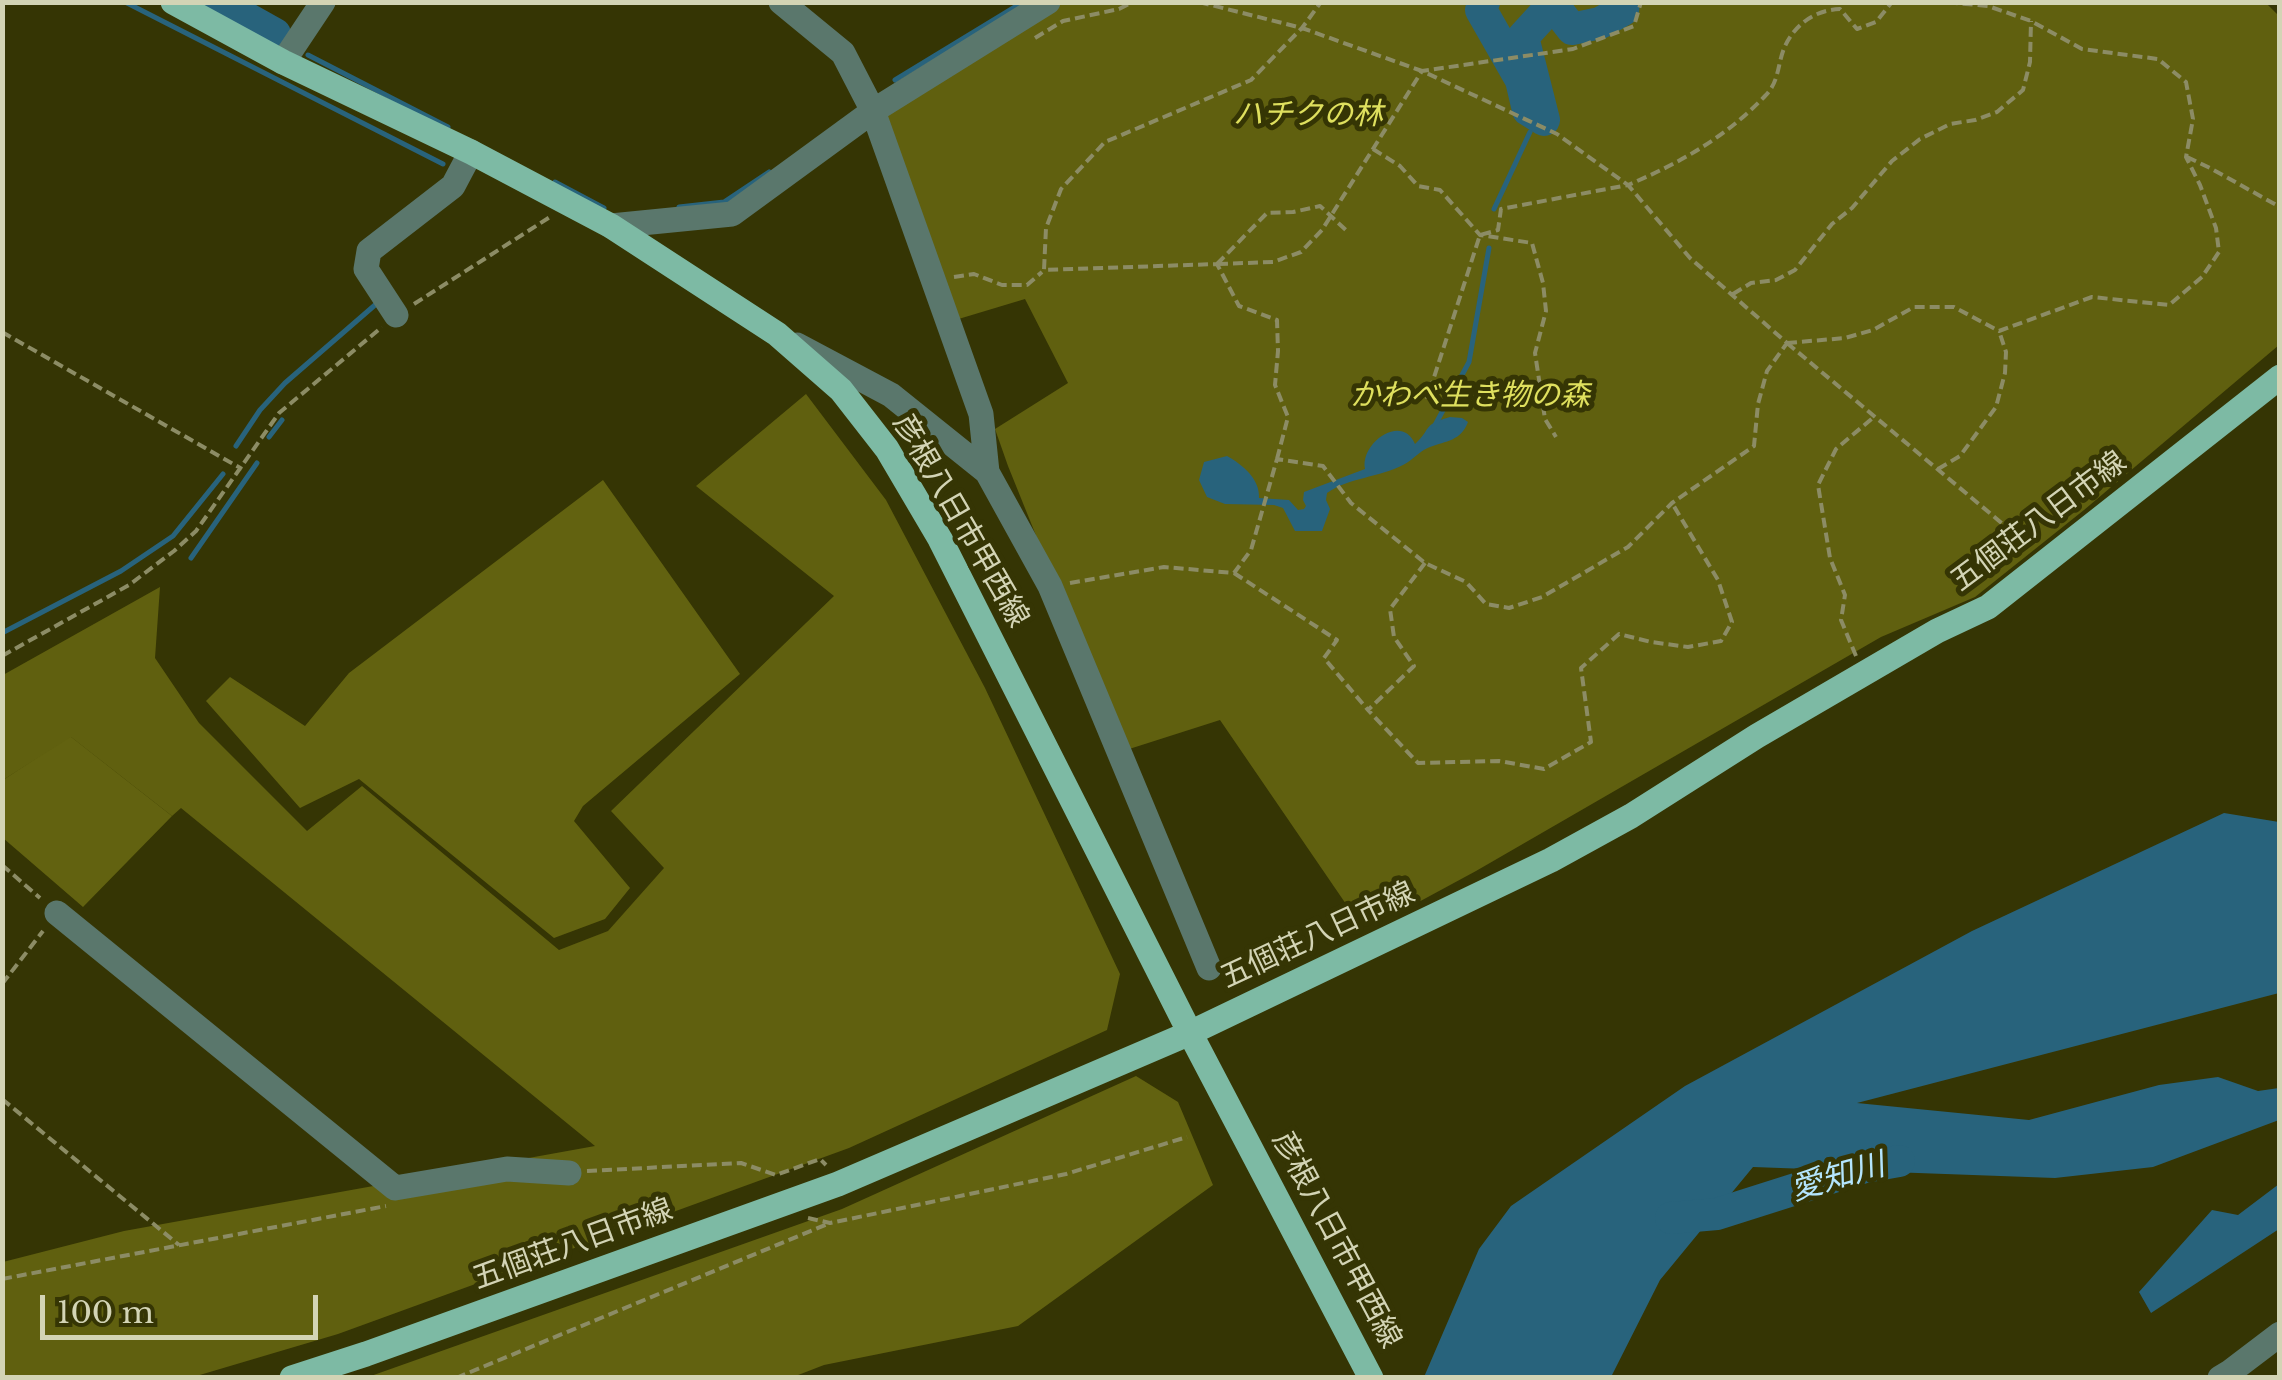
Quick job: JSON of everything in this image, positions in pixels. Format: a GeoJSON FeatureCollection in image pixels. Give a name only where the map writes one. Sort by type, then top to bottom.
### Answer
{"type":"FeatureCollection","features":[{"type":"Feature","properties":{"kind":"main road","name":"彦根八日市甲西線"},"geometry":{"type":"LineString","coordinates":[[173,2],[283,62],[472,152],[611,226],[777,334],[841,390],[888,449],[940,539],[1190,1033],[1371,1378]]}},
{"type":"Feature","properties":{"kind":"main road","name":"五個荘八日市線"},"geometry":{"type":"LineString","coordinates":[[292,1378],[838,1184],[1190,1033],[1551,860],[1937,631],[1988,607],[2280,376]]}},
{"type":"Feature","properties":{"kind":"street"},"geometry":{"type":"LineString","coordinates":[[283,62],[322,2]]}},
{"type":"Feature","properties":{"kind":"street"},"geometry":{"type":"LineString","coordinates":[[781,2],[843,53],[876,120],[981,414],[987,472]]}},
{"type":"Feature","properties":{"kind":"street"},"geometry":{"type":"LineString","coordinates":[[611,226],[732,214],[1048,2]]}},
{"type":"Feature","properties":{"kind":"street"},"geometry":{"type":"LineString","coordinates":[[396,315],[366,269],[369,251],[453,186],[472,152]]}},
{"type":"Feature","properties":{"kind":"street"},"geometry":{"type":"LineString","coordinates":[[777,334],[892,395],[987,472],[1050,586],[1210,968]]}},
{"type":"Feature","properties":{"kind":"street"},"geometry":{"type":"LineString","coordinates":[[57,912],[395,1188],[507,1169],[569,1173]]}},
{"type":"Feature","properties":{"kind":"street"},"geometry":{"type":"LineString","coordinates":[[2220,1378],[2280,1334]]}},
{"type":"Feature","properties":{"kind":"path"},"geometry":{"type":"LineString","coordinates":[[1035,38],[1063,21],[1120,9],[1133,2]]}},
{"type":"Feature","properties":{"kind":"path"},"geometry":{"type":"LineString","coordinates":[[1199,2],[1302,28],[1422,71],[1558,134],[1628,186],[1690,258],[2047,561]]}},
{"type":"Feature","properties":{"kind":"path"},"geometry":{"type":"LineString","coordinates":[[1044,270],[1046,228],[1061,189],[1105,142],[1251,80],[1302,28],[1320,2]]}},
{"type":"Feature","properties":{"kind":"path"},"geometry":{"type":"LineString","coordinates":[[934,280],[974,274],[1002,286],[1027,285],[1044,270],[1273,262],[1302,252],[1322,230],[1422,71],[1573,49],[1634,26],[1641,2]]}},
{"type":"Feature","properties":{"kind":"path"},"geometry":{"type":"LineString","coordinates":[[1480,235],[1498,230],[1501,209],[1628,186],[1689,157],[1712,143],[1769,93],[1778,76],[1785,46],[1803,23],[1821,10],[1840,8],[1857,29],[1876,22],[1892,2]]}},
{"type":"Feature","properties":{"kind":"path"},"geometry":{"type":"LineString","coordinates":[[1787,343],[1845,338],[1873,330],[1914,307],[1954,308],[1999,330],[2092,297],[2168,305],[2202,278],[2219,252],[2216,228],[2186,156],[2193,119],[2186,82],[2158,58],[2082,49],[1988,6],[1944,2]]}},
{"type":"Feature","properties":{"kind":"path"},"geometry":{"type":"LineString","coordinates":[[1732,295],[1751,283],[1776,280],[1795,270],[1892,161],[1920,139],[1950,124],[1997,112],[2022,90],[2030,62],[2030,22]]}},
{"type":"Feature","properties":{"kind":"path"},"geometry":{"type":"LineString","coordinates":[[1373,149],[1400,166],[1418,186],[1440,190],[1480,235],[1532,243],[1544,283],[1546,311],[1534,353],[1545,418],[1556,437]]}},
{"type":"Feature","properties":{"kind":"path"},"geometry":{"type":"LineString","coordinates":[[2186,156],[2280,208]]}},
{"type":"Feature","properties":{"kind":"path"},"geometry":{"type":"LineString","coordinates":[[2,656],[129,585],[174,551],[196,532],[279,413],[396,315],[570,204]]}},
{"type":"Feature","properties":{"kind":"path"},"geometry":{"type":"LineString","coordinates":[[1216,264],[1267,213],[1320,206],[1347,232]]}},
{"type":"Feature","properties":{"kind":"path"},"geometry":{"type":"LineString","coordinates":[[1427,398],[1480,235]]}},
{"type":"Feature","properties":{"kind":"path"},"geometry":{"type":"LineString","coordinates":[[1216,264],[1240,306],[1277,320],[1275,384],[1288,416],[1251,550],[1234,573]]}},
{"type":"Feature","properties":{"kind":"path"},"geometry":{"type":"LineString","coordinates":[[1937,469],[1960,456],[1996,407],[2006,362],[1999,330]]}},
{"type":"Feature","properties":{"kind":"path"},"geometry":{"type":"LineString","coordinates":[[2,332],[242,469]]}},
{"type":"Feature","properties":{"kind":"path"},"geometry":{"type":"LineString","coordinates":[[1277,459],[1323,466],[1351,503],[1425,563],[1466,582],[1486,604],[1509,608],[1542,597],[1628,547],[1672,503],[1754,446],[1758,404],[1768,372],[1787,343]]}},
{"type":"Feature","properties":{"kind":"path"},"geometry":{"type":"LineString","coordinates":[[1864,674],[1840,620],[1845,596],[1830,558],[1818,485],[1836,448],[1875,416]]}},
{"type":"Feature","properties":{"kind":"path"},"geometry":{"type":"LineString","coordinates":[[1050,586],[1164,567],[1234,573],[1338,640],[1324,658],[1418,763],[1499,761],[1544,769],[1591,742],[1581,668],[1619,634],[1688,647],[1721,641],[1732,622],[1718,580],[1672,503]]}},
{"type":"Feature","properties":{"kind":"path"},"geometry":{"type":"LineString","coordinates":[[1368,710],[1414,666],[1394,637],[1390,609],[1425,563]]}},
{"type":"Feature","properties":{"kind":"path"},"geometry":{"type":"LineString","coordinates":[[2,865],[57,912],[2,984]]}},
{"type":"Feature","properties":{"kind":"path"},"geometry":{"type":"LineString","coordinates":[[2,1098],[180,1246]]}},
{"type":"Feature","properties":{"kind":"path"},"geometry":{"type":"LineString","coordinates":[[456,1378],[830,1223],[1066,1174],[1187,1138]]}},
{"type":"Feature","properties":{"kind":"path"},"geometry":{"type":"LineString","coordinates":[[766,1210],[830,1223]]}},
{"type":"Feature","properties":{"kind":"shaded area"},"geometry":{"type":"Polygon","coordinates":[[[603,480],[740,674],[583,806],[574,821],[630,888],[605,919],[554,938],[359,779],[300,808],[206,701],[230,677],[305,726],[349,673],[603,480]]]}},
{"type":"Feature","properties":{"kind":"shaded area"},"geometry":{"type":"Polygon","coordinates":[[[70,736],[172,816],[83,907],[3,838],[3,780],[70,736]]]}},
{"type":"Feature","properties":{"kind":"shaded area"},"geometry":{"type":"Polygon","coordinates":[[[1136,1076],[1178,1102],[1213,1185],[1018,1326],[824,1365],[793,1377],[368,1377],[842,1209],[1136,1076]]]}},
{"type":"Feature","properties":{"kind":"green space","name":"かわべ生き物の森"},"geometry":{"type":"Polygon","coordinates":[[[1057,3],[2266,3],[2280,17],[2279,345],[1975,597],[1881,637],[1476,871],[1415,904],[1361,926],[1220,720],[1123,751],[995,429],[1068,383],[1025,299],[942,324],[869,122],[1057,3]]]}},
{"type":"Feature","properties":{"kind":"green space"},"geometry":{"type":"Polygon","coordinates":[[[806,394],[886,500],[985,688],[1120,974],[1107,1030],[849,1148],[338,1334],[193,1377],[3,1377],[3,1262],[124,1231],[595,1146],[181,808],[172,816],[71,737],[3,780],[3,675],[160,587],[155,658],[199,723],[307,831],[362,786],[559,950],[608,931],[664,868],[611,811],[834,596],[696,486],[806,394]]]}},
{"type":"Feature","properties":{"kind":"water"},"geometry":{"type":"Polygon","coordinates":[[[1450,417],[1468,422],[1457,437],[1426,449],[1394,469],[1327,493],[1330,509],[1322,531],[1295,531],[1283,508],[1274,505],[1225,504],[1207,497],[1199,480],[1204,462],[1227,456],[1249,473],[1259,498],[1289,500],[1298,510],[1304,509],[1304,492],[1365,469],[1369,450],[1383,435],[1401,431],[1415,444],[1431,425],[1450,417]]]}},
{"type":"Feature","properties":{"kind":"water"},"geometry":{"type":"Polygon","coordinates":[[[2224,813],[2279,822],[2279,993],[1857,1103],[2029,1120],[2159,1085],[2218,1077],[2258,1091],[2279,1088],[2279,1120],[2153,1167],[2055,1178],[1753,1167],[1660,1280],[1611,1377],[1424,1377],[1479,1249],[1511,1206],[1685,1086],[1972,931],[2224,813]]]}},
{"type":"Feature","properties":{"kind":"water"},"geometry":{"type":"Polygon","coordinates":[[[2279,1184],[2279,1229],[2151,1313],[2139,1292],[2212,1210],[2238,1215],[2279,1184]]]}},
{"type":"Feature","properties":{"kind":"waterway"},"geometry":{"type":"LineString","coordinates":[[125,2],[443,164]]}},
{"type":"Feature","properties":{"kind":"waterway"},"geometry":{"type":"LineString","coordinates":[[218,2],[275,34]]}},
{"type":"Feature","properties":{"kind":"waterway"},"geometry":{"type":"LineString","coordinates":[[895,80],[1023,2]]}},
{"type":"Feature","properties":{"kind":"waterway"},"geometry":{"type":"LineString","coordinates":[[1484,2],[1481,10],[1521,80],[1528,110],[1544,120],[1523,37],[1544,14],[1558,11],[1572,29],[1600,23],[1623,10],[1624,2]]}},
{"type":"Feature","properties":{"kind":"waterway"},"geometry":{"type":"LineString","coordinates":[[308,55],[448,127]]}},
{"type":"Feature","properties":{"kind":"waterway"},"geometry":{"type":"LineString","coordinates":[[1494,209],[1530,132]]}},
{"type":"Feature","properties":{"kind":"waterway"},"geometry":{"type":"LineString","coordinates":[[679,207],[724,202],[769,172]]}},
{"type":"Feature","properties":{"kind":"waterway"},"geometry":{"type":"LineString","coordinates":[[555,182],[604,208]]}},
{"type":"Feature","properties":{"kind":"waterway"},"geometry":{"type":"LineString","coordinates":[[1434,427],[1469,362],[1489,248]]}},
{"type":"Feature","properties":{"kind":"waterway"},"geometry":{"type":"LineString","coordinates":[[236,446],[260,410],[285,383],[375,305]]}},
{"type":"Feature","properties":{"kind":"waterway"},"geometry":{"type":"LineString","coordinates":[[269,437],[282,420]]}},
{"type":"Feature","properties":{"kind":"waterway"},"geometry":{"type":"LineString","coordinates":[[191,558],[257,463]]}},
{"type":"Feature","properties":{"kind":"waterway"},"geometry":{"type":"LineString","coordinates":[[2,633],[121,571],[173,536],[223,474]]}},
{"type":"Feature","properties":{"kind":"waterway","name":"愛知川"},"geometry":{"type":"LineString","coordinates":[[1671,1218],[1717,1214],[1865,1167],[1899,1161]]}},
{"type":"Feature","properties":{"kind":"park label","name":"ハチクの林"},"geometry":{"type":"Point","coordinates":[1308,116]}}]}
